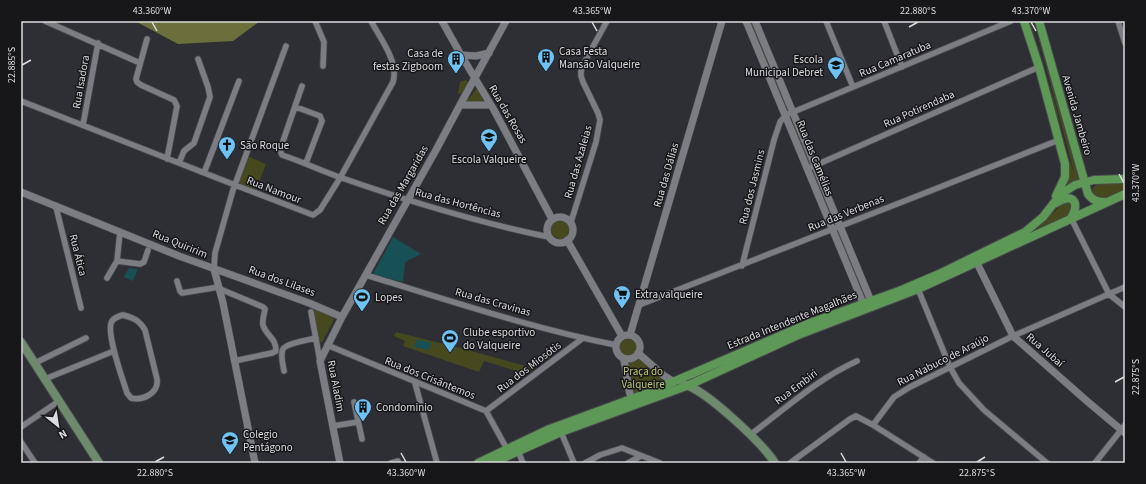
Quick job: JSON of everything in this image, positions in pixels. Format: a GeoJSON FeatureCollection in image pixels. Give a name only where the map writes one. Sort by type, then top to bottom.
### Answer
{"type":"FeatureCollection","features":[{"type":"Feature","properties":{"kind":"main road"},"geometry":{"type":"LineString","coordinates":[[1024,21],[1039,67],[1066,172],[1051,206]]}},
{"type":"Feature","properties":{"kind":"main road","name":"Avenida Jambeiro"},"geometry":{"type":"LineString","coordinates":[[1039,21],[1088,194],[1092,199],[1107,202]]}},
{"type":"Feature","properties":{"kind":"main road","name":"Estrada Intendente Magalhães"},"geometry":{"type":"LineString","coordinates":[[492,463],[561,432],[634,402],[674,382],[779,335],[939,274],[1025,232],[1043,217],[1061,194],[1068,189],[1084,182],[1094,180],[1125,179]]}},
{"type":"Feature","properties":{"kind":"main road","name":"Estrada Intendente Magalhães"},"geometry":{"type":"LineString","coordinates":[[478,463],[547,430],[689,386],[798,335],[918,290],[1125,194]]}},
{"type":"Feature","properties":{"kind":"main road"},"geometry":{"type":"LineString","coordinates":[[1051,206],[1062,198],[1071,199],[1076,205],[1076,209],[1071,218]]}},
{"type":"Feature","properties":{"kind":"main road"},"geometry":{"type":"LineString","coordinates":[[21,342],[99,463]]}},
{"type":"Feature","properties":{"kind":"main road"},"geometry":{"type":"LineString","coordinates":[[674,382],[689,386],[710,400],[750,435],[775,463]]}},
{"type":"Feature","properties":{"kind":"street"},"geometry":{"type":"LineString","coordinates":[[45,21],[140,62]]}},
{"type":"Feature","properties":{"kind":"street"},"geometry":{"type":"LineString","coordinates":[[315,21],[324,42],[323,66]]}},
{"type":"Feature","properties":{"kind":"street","name":"Rua Namour"},"geometry":{"type":"LineString","coordinates":[[21,101],[235,186],[313,214],[320,210],[340,178],[395,76],[395,69],[392,61],[371,21]]}},
{"type":"Feature","properties":{"kind":"street","name":"Rua das Rosas"},"geometry":{"type":"LineString","coordinates":[[442,21],[491,105],[552,219]]}},
{"type":"Feature","properties":{"kind":"street","name":"Rua das Margaridas"},"geometry":{"type":"LineString","coordinates":[[320,361],[342,317],[436,150],[506,21]]}},
{"type":"Feature","properties":{"kind":"street","name":"Rua das Azaleias"},"geometry":{"type":"LineString","coordinates":[[571,222],[596,142],[600,120],[583,82],[581,71],[607,21]]}},
{"type":"Feature","properties":{"kind":"street","name":"Rua das Dálias"},"geometry":{"type":"LineString","coordinates":[[630,335],[722,21]]}},
{"type":"Feature","properties":{"kind":"street","name":"Rua das Camélias"},"geometry":{"type":"LineString","coordinates":[[746,21],[815,166],[841,226],[867,302]]}},
{"type":"Feature","properties":{"kind":"street","name":"Rua das Camélias"},"geometry":{"type":"LineString","coordinates":[[756,21],[808,169],[833,229],[867,302]]}},
{"type":"Feature","properties":{"kind":"street"},"geometry":{"type":"LineString","coordinates":[[826,21],[853,87]]}},
{"type":"Feature","properties":{"kind":"street"},"geometry":{"type":"LineString","coordinates":[[884,21],[902,67]]}},
{"type":"Feature","properties":{"kind":"street","name":"Rua Camaratuba"},"geometry":{"type":"LineString","coordinates":[[789,113],[1011,21]]}},
{"type":"Feature","properties":{"kind":"street"},"geometry":{"type":"LineString","coordinates":[[1118,21],[1125,43]]}},
{"type":"Feature","properties":{"kind":"street"},"geometry":{"type":"LineString","coordinates":[[146,39],[136,79],[137,82],[141,86],[176,102],[177,110],[167,158]]}},
{"type":"Feature","properties":{"kind":"street","name":"Rua Isadora"},"geometry":{"type":"LineString","coordinates":[[83,125],[98,43]]}},
{"type":"Feature","properties":{"kind":"street"},"geometry":{"type":"LineString","coordinates":[[214,269],[215,253],[235,186],[286,46]]}},
{"type":"Feature","properties":{"kind":"street"},"geometry":{"type":"LineString","coordinates":[[461,55],[476,56],[489,53]]}},
{"type":"Feature","properties":{"kind":"street"},"geometry":{"type":"LineString","coordinates":[[179,163],[184,151],[194,143],[210,97],[198,59]]}},
{"type":"Feature","properties":{"kind":"street","name":"Rua Potirendaba"},"geometry":{"type":"LineString","coordinates":[[808,169],[1039,67]]}},
{"type":"Feature","properties":{"kind":"street"},"geometry":{"type":"LineString","coordinates":[[204,173],[239,81]]}},
{"type":"Feature","properties":{"kind":"street"},"geometry":{"type":"LineString","coordinates":[[302,86],[296,107],[322,118],[306,163]]}},
{"type":"Feature","properties":{"kind":"street"},"geometry":{"type":"LineString","coordinates":[[460,104],[491,105]]}},
{"type":"Feature","properties":{"kind":"street","name":"Rua das Hortências"},"geometry":{"type":"LineString","coordinates":[[296,107],[280,148],[282,155],[306,163],[340,178],[407,200],[523,232],[549,237]]}},
{"type":"Feature","properties":{"kind":"street","name":"Rua dos Jasmins"},"geometry":{"type":"LineString","coordinates":[[742,266],[774,140],[780,122],[789,113]]}},
{"type":"Feature","properties":{"kind":"street","name":"Rua das Verbenas"},"geometry":{"type":"LineString","coordinates":[[639,305],[742,266],[1059,140]]}},
{"type":"Feature","properties":{"kind":"street","name":"Rua Quiririm"},"geometry":{"type":"LineString","coordinates":[[21,192],[214,269],[255,463]]}},
{"type":"Feature","properties":{"kind":"street","name":"Rua Ática"},"geometry":{"type":"LineString","coordinates":[[56,207],[81,308]]}},
{"type":"Feature","properties":{"kind":"street"},"geometry":{"type":"LineString","coordinates":[[560,217],[568,219],[571,222],[573,232],[567,240],[563,242],[556,242],[549,237],[547,228],[552,219],[560,217]]}},
{"type":"Feature","properties":{"kind":"street"},"geometry":{"type":"LineString","coordinates":[[1071,218],[1109,294],[1125,307]]}},
{"type":"Feature","properties":{"kind":"street"},"geometry":{"type":"LineString","coordinates":[[107,278],[116,260],[120,232]]}},
{"type":"Feature","properties":{"kind":"street"},"geometry":{"type":"LineString","coordinates":[[567,240],[622,336]]}},
{"type":"Feature","properties":{"kind":"street"},"geometry":{"type":"LineString","coordinates":[[116,260],[140,264],[144,262],[148,250]]}},
{"type":"Feature","properties":{"kind":"street","name":"Rua Jubaí"},"geometry":{"type":"LineString","coordinates":[[977,263],[1013,336],[1088,402],[1124,429]]}},
{"type":"Feature","properties":{"kind":"street","name":"Rua dos Lilases"},"geometry":{"type":"LineString","coordinates":[[214,269],[309,303],[342,317]]}},
{"type":"Feature","properties":{"kind":"street","name":"Rua das Cravinas"},"geometry":{"type":"LineString","coordinates":[[366,275],[583,338],[616,345]]}},
{"type":"Feature","properties":{"kind":"street"},"geometry":{"type":"LineString","coordinates":[[177,281],[182,293],[219,288],[265,309],[262,318],[264,328],[272,337],[275,343],[276,351],[234,361]]}},
{"type":"Feature","properties":{"kind":"street","name":"Rua Nabuco de Araújo"},"geometry":{"type":"LineString","coordinates":[[873,425],[888,404],[899,393],[1013,336],[1125,287]]}},
{"type":"Feature","properties":{"kind":"street"},"geometry":{"type":"LineString","coordinates":[[918,290],[950,367],[959,384],[973,399],[1047,463]]}},
{"type":"Feature","properties":{"kind":"street","name":"Rua Aladim"},"geometry":{"type":"LineString","coordinates":[[311,312],[340,463]]}},
{"type":"Feature","properties":{"kind":"street"},"geometry":{"type":"LineString","coordinates":[[123,316],[133,317],[138,320],[145,330],[158,379],[158,385],[154,392],[148,396],[137,398],[131,398],[128,396],[114,351],[110,330],[112,321],[117,317],[123,316]]}},
{"type":"Feature","properties":{"kind":"street"},"geometry":{"type":"LineString","coordinates":[[623,358],[633,357],[638,353],[640,343],[636,338],[630,335],[619,338],[616,345],[616,351],[623,358],[627,369],[634,402]]}},
{"type":"Feature","properties":{"kind":"street"},"geometry":{"type":"LineString","coordinates":[[35,363],[86,338]]}},
{"type":"Feature","properties":{"kind":"street"},"geometry":{"type":"LineString","coordinates":[[284,371],[283,350],[288,346],[316,338]]}},
{"type":"Feature","properties":{"kind":"street","name":"Rua dos Miosótis"},"geometry":{"type":"LineString","coordinates":[[486,411],[583,338]]}},
{"type":"Feature","properties":{"kind":"street","name":"Rua dos Crisântemos"},"geometry":{"type":"LineString","coordinates":[[327,345],[415,383],[486,411],[507,449]]}},
{"type":"Feature","properties":{"kind":"street"},"geometry":{"type":"LineString","coordinates":[[46,379],[114,351]]}},
{"type":"Feature","properties":{"kind":"street"},"geometry":{"type":"LineString","coordinates":[[638,353],[663,375],[674,382]]}},
{"type":"Feature","properties":{"kind":"street","name":"Rua Embiri"},"geometry":{"type":"LineString","coordinates":[[750,435],[816,384],[842,368],[857,361]]}},
{"type":"Feature","properties":{"kind":"street"},"geometry":{"type":"LineString","coordinates":[[415,383],[437,463]]}},
{"type":"Feature","properties":{"kind":"street"},"geometry":{"type":"LineString","coordinates":[[21,427],[59,401]]}},
{"type":"Feature","properties":{"kind":"street"},"geometry":{"type":"LineString","coordinates":[[354,402],[362,439]]}},
{"type":"Feature","properties":{"kind":"street"},"geometry":{"type":"LineString","coordinates":[[790,463],[854,417],[860,417],[933,463]]}},
{"type":"Feature","properties":{"kind":"street"},"geometry":{"type":"LineString","coordinates":[[333,426],[358,422]]}},
{"type":"Feature","properties":{"kind":"street"},"geometry":{"type":"LineString","coordinates":[[1095,463],[1124,429]]}},
{"type":"Feature","properties":{"kind":"street"},"geometry":{"type":"LineString","coordinates":[[561,432],[574,463]]}},
{"type":"Feature","properties":{"kind":"street"},"geometry":{"type":"LineString","coordinates":[[21,442],[35,463]]}},
{"type":"Feature","properties":{"kind":"street"},"geometry":{"type":"LineString","coordinates":[[585,463],[618,448],[622,448],[660,463]]}},
{"type":"Feature","properties":{"kind":"street"},"geometry":{"type":"LineString","coordinates":[[518,451],[523,463]]}},
{"type":"Feature","properties":{"kind":"street"},"geometry":{"type":"LineString","coordinates":[[628,463],[640,456]]}},
{"type":"Feature","properties":{"kind":"street"},"geometry":{"type":"LineString","coordinates":[[919,463],[924,457]]}},
{"type":"Feature","properties":{"kind":"green space"},"geometry":{"type":"Polygon","coordinates":[[[135,21],[260,21],[233,41],[178,44],[135,21]]]}},
{"type":"Feature","properties":{"kind":"green space"},"geometry":{"type":"Polygon","coordinates":[[[748,21],[754,21],[788,108],[785,107],[748,21]]]}},
{"type":"Feature","properties":{"kind":"green space"},"geometry":{"type":"Polygon","coordinates":[[[1025,21],[1030,21],[1056,107],[1067,154],[1074,172],[1034,21],[1040,21],[1082,179],[1061,192],[1066,182],[1025,21]]]}},
{"type":"Feature","properties":{"kind":"green space"},"geometry":{"type":"Polygon","coordinates":[[[466,80],[471,84],[465,96],[458,93],[460,82],[466,80]]]}},
{"type":"Feature","properties":{"kind":"green space"},"geometry":{"type":"Polygon","coordinates":[[[477,88],[484,101],[466,102],[477,88]]]}},
{"type":"Feature","properties":{"kind":"green space"},"geometry":{"type":"Polygon","coordinates":[[[793,118],[811,163],[808,164],[790,121],[793,118]]]}},
{"type":"Feature","properties":{"kind":"green space"},"geometry":{"type":"Polygon","coordinates":[[[247,156],[266,164],[255,193],[233,183],[247,156]]]}},
{"type":"Feature","properties":{"kind":"green space"},"geometry":{"type":"Polygon","coordinates":[[[814,171],[835,223],[833,223],[811,173],[814,171]]]}},
{"type":"Feature","properties":{"kind":"green space"},"geometry":{"type":"Polygon","coordinates":[[[1105,183],[1125,183],[1125,191],[1104,198],[1096,198],[1092,194],[1094,187],[1105,183]]]}},
{"type":"Feature","properties":{"kind":"green space"},"geometry":{"type":"Polygon","coordinates":[[[1067,201],[1072,207],[1067,217],[1034,232],[1062,204],[1067,201]]]}},
{"type":"Feature","properties":{"kind":"green space"},"geometry":{"type":"Polygon","coordinates":[[[565,218],[568,220],[571,228],[569,238],[561,241],[551,234],[551,225],[554,220],[565,218]]]}},
{"type":"Feature","properties":{"kind":"green space"},"geometry":{"type":"Polygon","coordinates":[[[838,230],[867,296],[863,297],[836,232],[838,230]]]}},
{"type":"Feature","properties":{"kind":"green space"},"geometry":{"type":"Polygon","coordinates":[[[316,309],[333,317],[334,320],[322,342],[319,342],[314,310],[316,309]]]}},
{"type":"Feature","properties":{"kind":"green space","name":"Clube esportivo do Valqueire"},"geometry":{"type":"Polygon","coordinates":[[[396,332],[532,368],[526,374],[484,361],[479,372],[403,346],[405,341],[394,336],[396,332]]]}},
{"type":"Feature","properties":{"kind":"green space","name":"Praça do Valqueire"},"geometry":{"type":"Polygon","coordinates":[[[628,337],[634,340],[637,350],[665,382],[633,396],[622,355],[618,346],[624,338],[628,337]]]}},
{"type":"Feature","properties":{"kind":"water"},"geometry":{"type":"Polygon","coordinates":[[[393,237],[421,254],[405,262],[403,282],[373,274],[393,237]]]}},
{"type":"Feature","properties":{"kind":"water"},"geometry":{"type":"Polygon","coordinates":[[[129,268],[138,269],[133,281],[124,277],[129,268]]]}},
{"type":"Feature","properties":{"kind":"water"},"geometry":{"type":"Polygon","coordinates":[[[418,339],[431,343],[429,350],[414,347],[418,339]]]}},
{"type":"Feature","properties":{"kind":"place","name":"Casa Festa Mansão Valqueire"},"geometry":{"type":"Point","coordinates":[546,72]}},
{"type":"Feature","properties":{"kind":"place","name":"Casa de festas Zigboom"},"geometry":{"type":"Point","coordinates":[456,74]}},
{"type":"Feature","properties":{"kind":"place","name":"Escola Municipal Debret"},"geometry":{"type":"Point","coordinates":[836,80]}},
{"type":"Feature","properties":{"kind":"place","name":"Escola Valqueire"},"geometry":{"type":"Point","coordinates":[489,152]}},
{"type":"Feature","properties":{"kind":"place","name":"São Roque"},"geometry":{"type":"Point","coordinates":[227,160]}},
{"type":"Feature","properties":{"kind":"place","name":"Extra valqueire"},"geometry":{"type":"Point","coordinates":[622,309]}},
{"type":"Feature","properties":{"kind":"place","name":"Lopes"},"geometry":{"type":"Point","coordinates":[362,312]}},
{"type":"Feature","properties":{"kind":"place","name":"Clube esportivo do Valqueire"},"geometry":{"type":"Point","coordinates":[450,353]}},
{"type":"Feature","properties":{"kind":"place","name":"Condominio"},"geometry":{"type":"Point","coordinates":[363,422]}},
{"type":"Feature","properties":{"kind":"place","name":"Colegio Pentágono"},"geometry":{"type":"Point","coordinates":[230,455]}}]}
